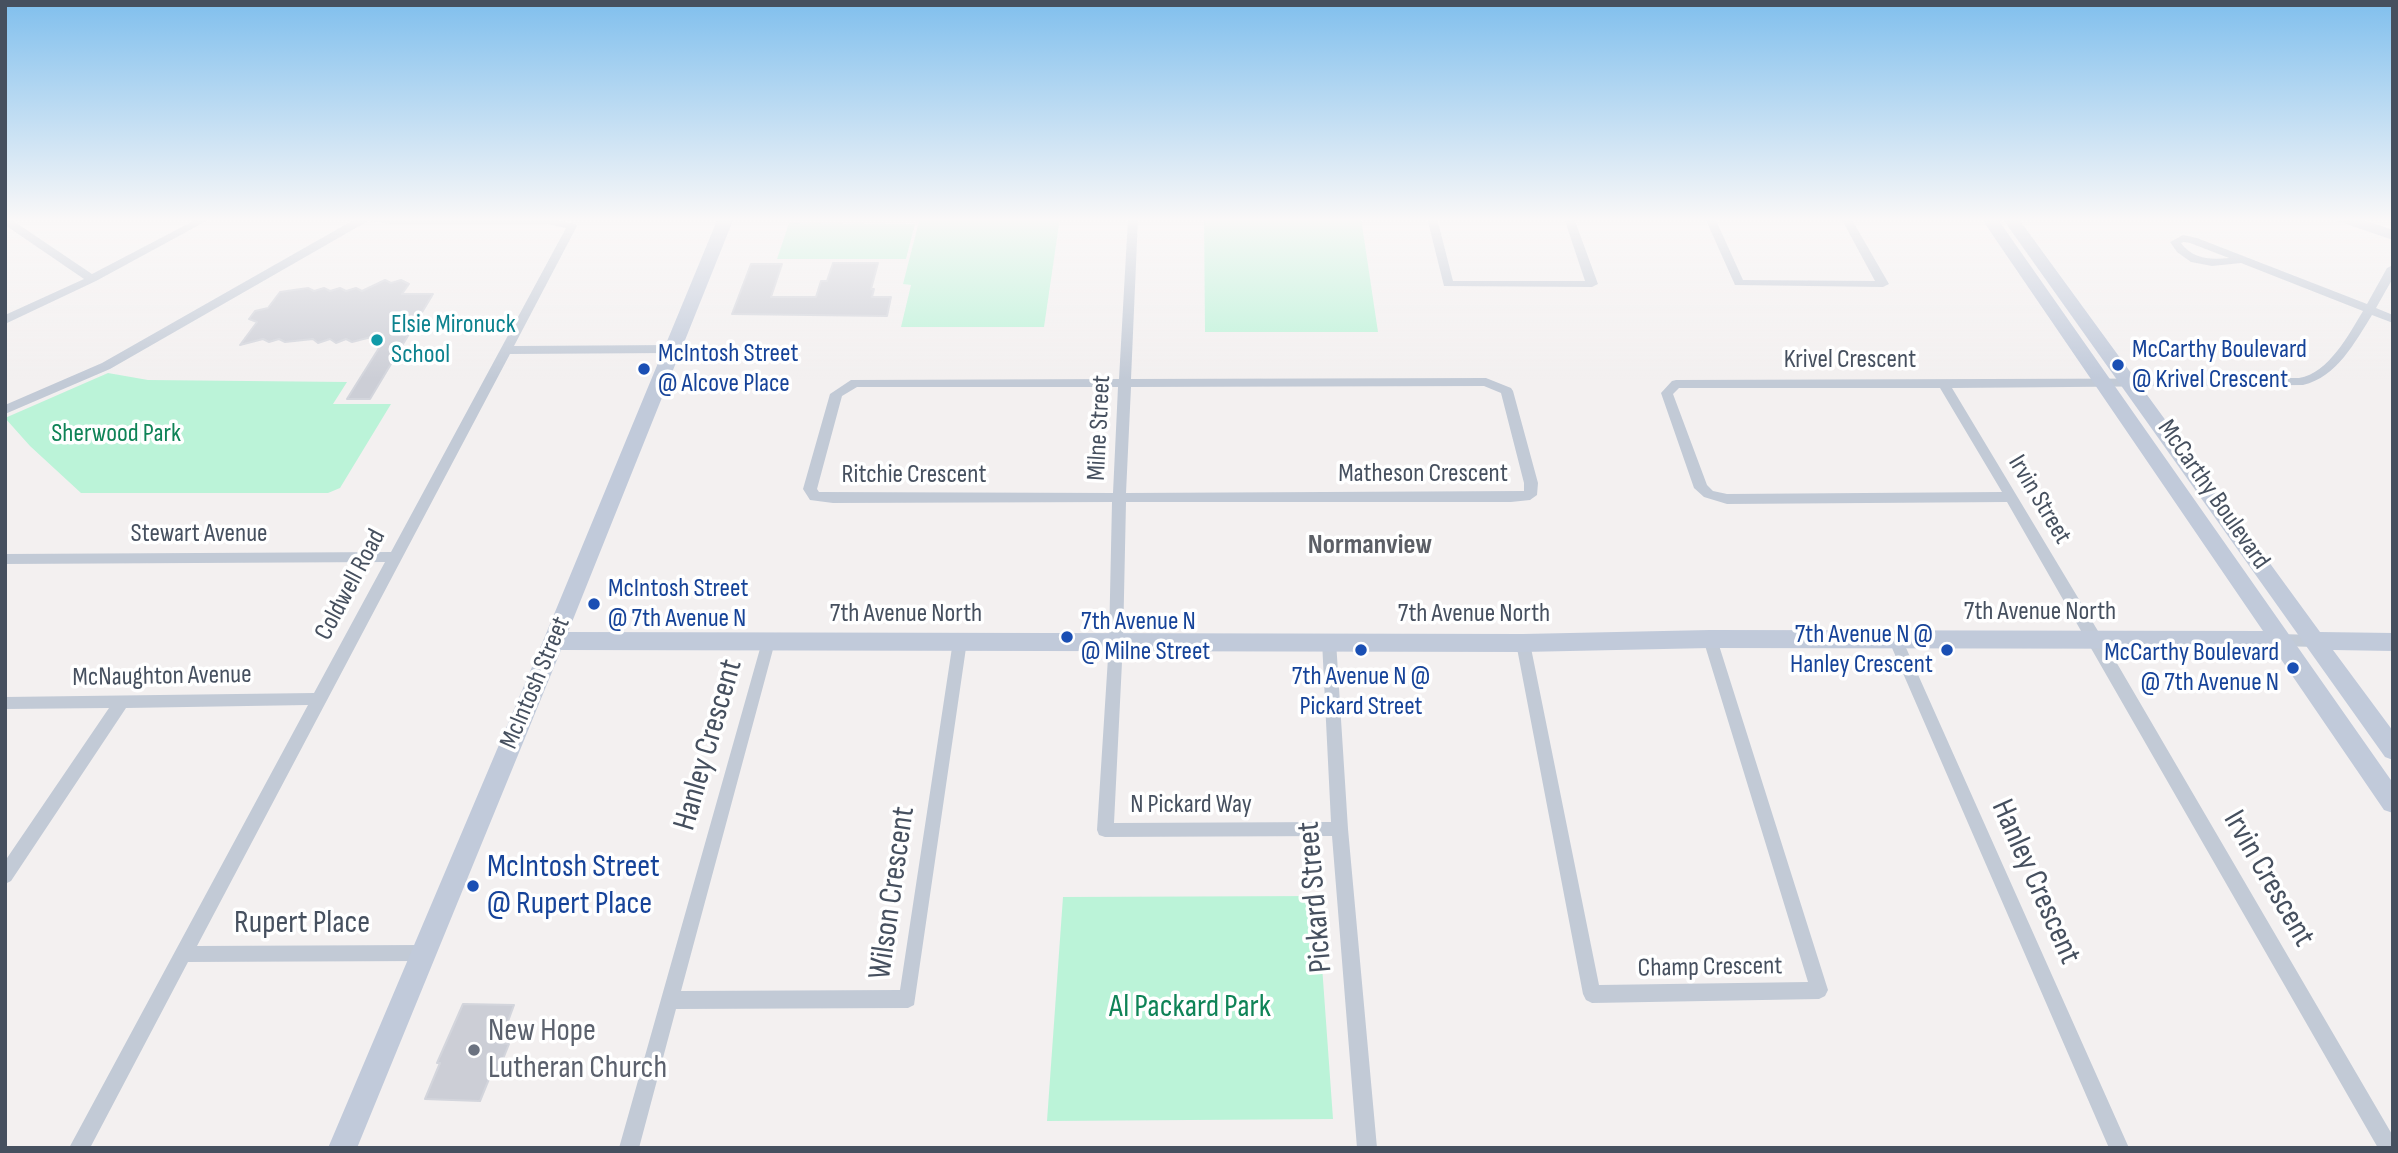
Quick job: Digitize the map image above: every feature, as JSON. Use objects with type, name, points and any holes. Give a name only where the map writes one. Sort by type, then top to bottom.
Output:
[{"type":"street","points":[[81,272],[92,279]]},
{"type":"street","points":[[5,320],[106,272]]},
{"type":"street","points":[[5,410],[106,366],[273,272]]},
{"type":"street","name":"Coldwell Road","points":[[79,1148],[548,272]]},
{"type":"street","name":"McIntosh Street","points":[[342,1148],[554,641],[704,272]]},
{"type":"street","name":"Milne Street","points":[[1116,642],[1119,497],[1130,272]]},
{"type":"street","points":[[1445,272],[1448,284],[1592,284],[1588,272]]},
{"type":"street","points":[[1734,272],[1739,283],[1883,284],[1876,272]]},
{"type":"street","name":"McCarthy Boulevard","points":[[2026,272],[2393,803]]},
{"type":"street","name":"McCarthy Boulevard","points":[[2048,272],[2393,750]]},
{"type":"street","points":[[2270,272],[2393,319]]},
{"type":"street","name":"Krivel Crescent","points":[[2010,498],[1727,499],[1709,494],[1701,488],[1667,393],[1676,384],[2100,381],[2278,383],[2311,379],[2331,365],[2369,310],[2391,272]]},
{"type":"street","points":[[508,349],[672,349]]},
{"type":"street","name":"Ritchie Crescent","points":[[1119,497],[833,498],[815,497],[810,488],[836,394],[855,383],[1125,382]]},
{"type":"street","name":"Matheson Crescent","points":[[1119,497],[1511,497],[1530,495],[1531,484],[1507,391],[1486,382],[1125,382]]},
{"type":"street","name":"Irvin Street","points":[[1943,382],[2096,640]]},
{"type":"street","name":"Stewart Avenue","points":[[5,559],[394,557]]},
{"type":"street","name":"7th Avenue North","points":[[554,641],[1523,643],[1710,639],[2393,642]]},
{"type":"street","name":"Champ Crescent","points":[[1523,643],[1592,994],[1819,990],[1710,639]]},
{"type":"street","name":"Irvin Crescent","points":[[2096,640],[2389,1148]]},
{"type":"street","name":"Wilson Crescent","points":[[669,1000],[908,999],[960,641]]},
{"type":"street","name":"Pickard Street","points":[[1329,641],[1340,829],[1367,1148]]},
{"type":"street","name":"Hanley Crescent","points":[[1896,641],[2119,1148]]},
{"type":"street","name":"Hanley Crescent","points":[[629,1148],[768,642]]},
{"type":"street","name":"N Pickard Way","points":[[1116,642],[1105,830],[1340,829]]},
{"type":"street","name":"McNaughton Avenue","points":[[5,703],[120,704],[318,699]]},
{"type":"street","points":[[5,876],[120,704]]},
{"type":"street","name":"Rupert Place","points":[[183,954],[422,953]]},
{"type":"green space","points":[[906,272],[1052,272],[1044,327],[901,327],[911,285],[903,284]]},
{"type":"green space","points":[[1204,272],[1369,272],[1378,332],[1205,332]]},
{"type":"green space","name":"Sherwood Park","points":[[108,373],[148,380],[347,382],[333,404],[391,404],[340,488],[328,493],[81,493],[30,446],[5,418]]},
{"type":"green space","name":"Al Packard Park","points":[[1317,896],[1333,1119],[1047,1121],[1063,897]]},
{"type":"building","points":[[748,272],[779,272],[771,297],[816,297],[821,281],[827,281],[830,272],[876,272],[871,289],[874,289],[872,297],[891,297],[887,316],[732,314]]},
{"type":"building","name":"Elsie Mironuck School","points":[[385,280],[391,283],[401,280],[409,284],[402,294],[433,294],[370,399],[347,399],[379,348],[375,346],[383,334],[352,342],[346,339],[336,343],[330,339],[318,343],[313,339],[285,342],[279,339],[269,342],[263,339],[240,345],[257,322],[249,319],[255,311],[268,308],[280,292],[308,288],[314,291],[324,288],[330,291],[340,288],[346,291],[356,288],[362,291]]},
{"type":"building","name":"New Hope Lutheran Church","points":[[463,1004],[514,1005],[500,1043],[509,1044],[495,1079],[489,1079],[480,1101],[425,1099],[440,1063],[437,1063]]},
{"type":"place","name":"Elsie Mironuck School","points":[[377,340]]},
{"type":"place","name":"McCarthy Boulevard @ Krivel Crescent","points":[[2118,365]]},
{"type":"place","name":"McIntosh Street @ Alcove Place","points":[[644,369]]},
{"type":"place","name":"McIntosh Street @ 7th Avenue N","points":[[594,604]]},
{"type":"place","name":"7th Avenue N @ Milne Street","points":[[1067,637]]},
{"type":"place","name":"7th Avenue N @ Pickard Street","points":[[1361,650]]},
{"type":"place","name":"7th Avenue N @ Hanley Crescent","points":[[1947,650]]},
{"type":"place","name":"McCarthy Boulevard @ 7th Avenue N","points":[[2293,668]]},
{"type":"place","name":"McIntosh Street @ Rupert Place","points":[[473,886]]},
{"type":"place","name":"New Hope Lutheran Church","points":[[474,1050]]},
{"type":"district","name":"Normanview","points":[[1370,546]]}]
